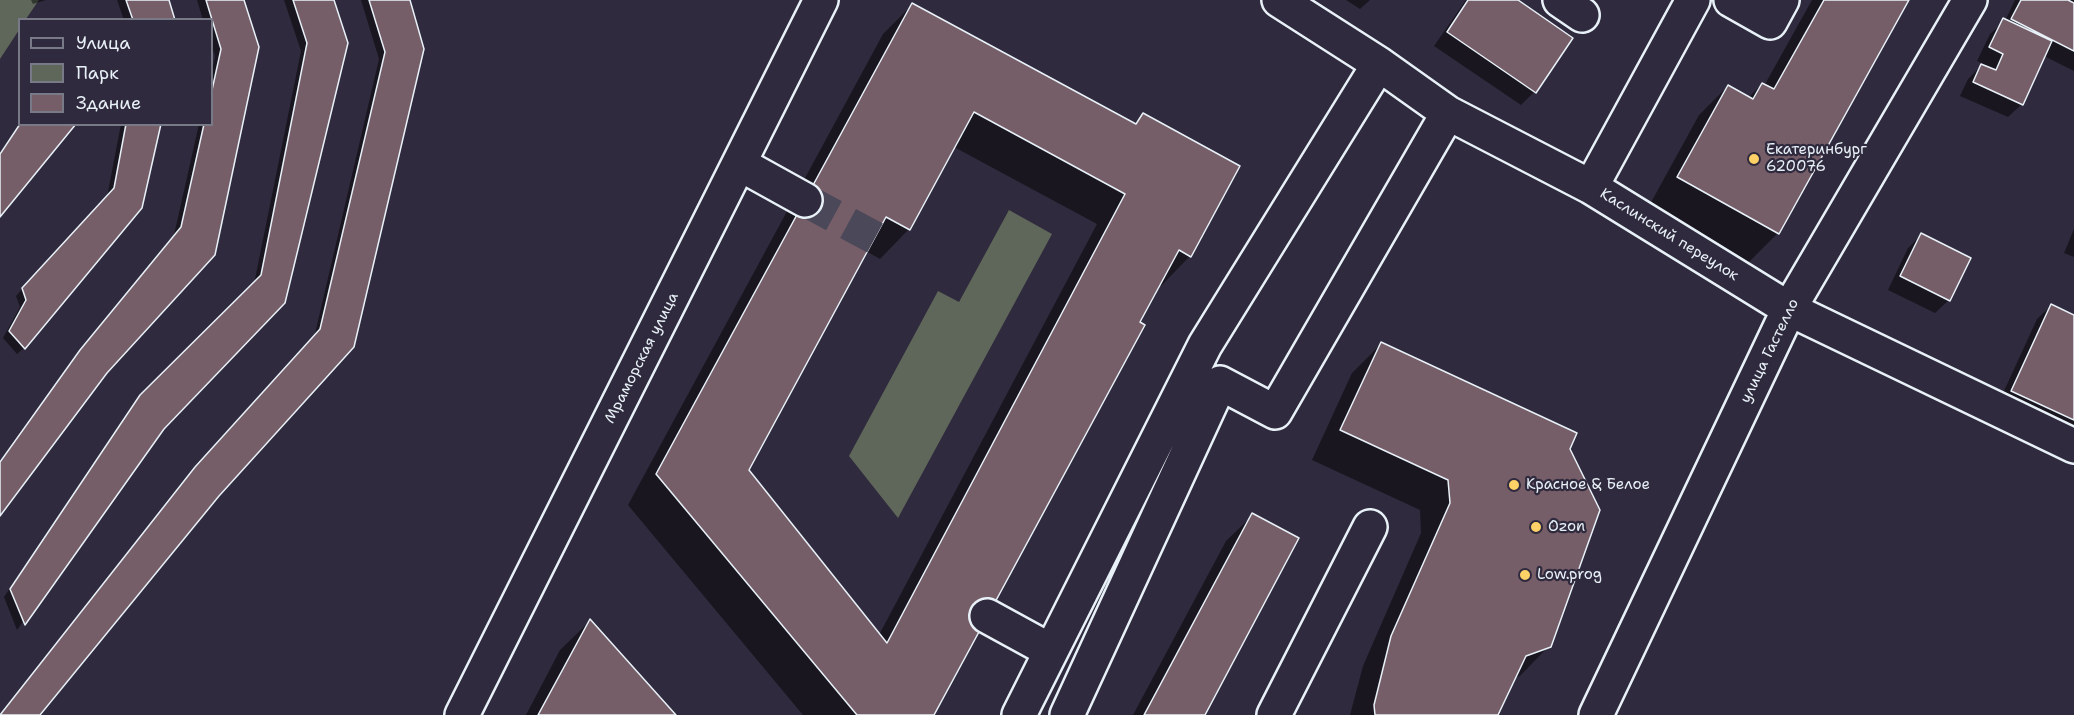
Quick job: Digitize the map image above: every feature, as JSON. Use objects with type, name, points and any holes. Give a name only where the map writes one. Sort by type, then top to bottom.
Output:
[{"type":"street","name":"Мраморская улица","points":[[462,715],[821,0]]},
{"type":"street","name":"Каслинский переулок","points":[[1279,0],[1379,64],[1448,113],[1591,187],[1788,309],[2074,446]]},
{"type":"street","points":[[1591,187],[1693,0]]},
{"type":"street","points":[[1731,0],[1770,22],[1782,0]]},
{"type":"street","name":"улица Гастелло","points":[[1596,715],[1788,309],[1970,0]]},
{"type":"street","points":[[1019,715],[1205,345],[1379,64]]},
{"type":"street","points":[[1067,715],[1220,383],[1275,412],[1448,113]]},
{"type":"street","points":[[740,164],[805,200]]},
{"type":"street","points":[[1274,715],[1370,527]]},
{"type":"street","points":[[987,616],[1051,651]]},
{"type":"green space","points":[[0,0],[39,0],[27,18],[18,18],[18,32],[0,59]]},
{"type":"green space","points":[[1009,210],[1052,234],[898,518],[849,456],[938,291],[959,302]]},
{"type":"building","points":[[126,0],[169,0],[174,18],[132,18]]},
{"type":"building","points":[[206,0],[244,0],[259,47],[215,255],[107,373],[0,516],[0,462],[80,350],[181,227],[204,126],[213,126],[213,85],[221,49]]},
{"type":"building","points":[[293,0],[334,0],[348,43],[285,303],[164,429],[25,625],[10,589],[140,395],[261,275],[307,43]]},
{"type":"building","points":[[369,0],[410,0],[424,49],[354,347],[219,496],[40,715],[0,715],[195,467],[320,329],[385,52]]},
{"type":"building","points":[[1468,0],[1518,0],[1573,38],[1536,93],[1447,32]]},
{"type":"building","points":[[1824,0],[1909,0],[1779,234],[1677,177],[1728,85],[1753,99],[1762,83],[1774,89]]},
{"type":"building","points":[[2021,0],[2068,0],[2074,3],[2074,51],[2011,19]]},
{"type":"building","points":[[912,3],[1136,124],[1143,113],[1240,166],[1191,257],[1179,250],[1140,322],[1145,325],[934,715],[857,715],[656,474]],"holes":[[[974,112],[1125,194],[887,643],[749,470],[886,217],[910,230]]]},
{"type":"building","points":[[2003,18],[2052,41],[2023,105],[1973,82],[1981,64],[1996,70],[2003,54],[1989,47]]},
{"type":"building","points":[[19,126],[74,126],[0,217],[0,154]]},
{"type":"building","points":[[126,126],[161,126],[142,208],[25,349],[9,331],[26,300],[22,288],[114,188]]},
{"type":"building","points":[[1921,233],[1971,258],[1950,301],[1900,276]]},
{"type":"building","points":[[2051,304],[2074,315],[2074,420],[2011,391]]},
{"type":"building","points":[[1381,342],[1577,433],[1570,449],[1600,510],[1551,647],[1526,656],[1498,715],[1375,715],[1374,705],[1391,636],[1450,503],[1448,480],[1340,430]]},
{"type":"building","points":[[1252,513],[1299,538],[1205,715],[1144,715]]},
{"type":"building","points":[[590,619],[676,715],[538,715]]},
{"type":"tunnel","points":[[805,200],[875,238]]},
{"type":"place","name":"Екатеринбург 620076","points":[[1754,159]]},
{"type":"place","name":"Красное & Белое","points":[[1514,485]]},
{"type":"place","name":"Ozon","points":[[1536,527]]},
{"type":"place","name":"Low.prog","points":[[1525,575]]}]
